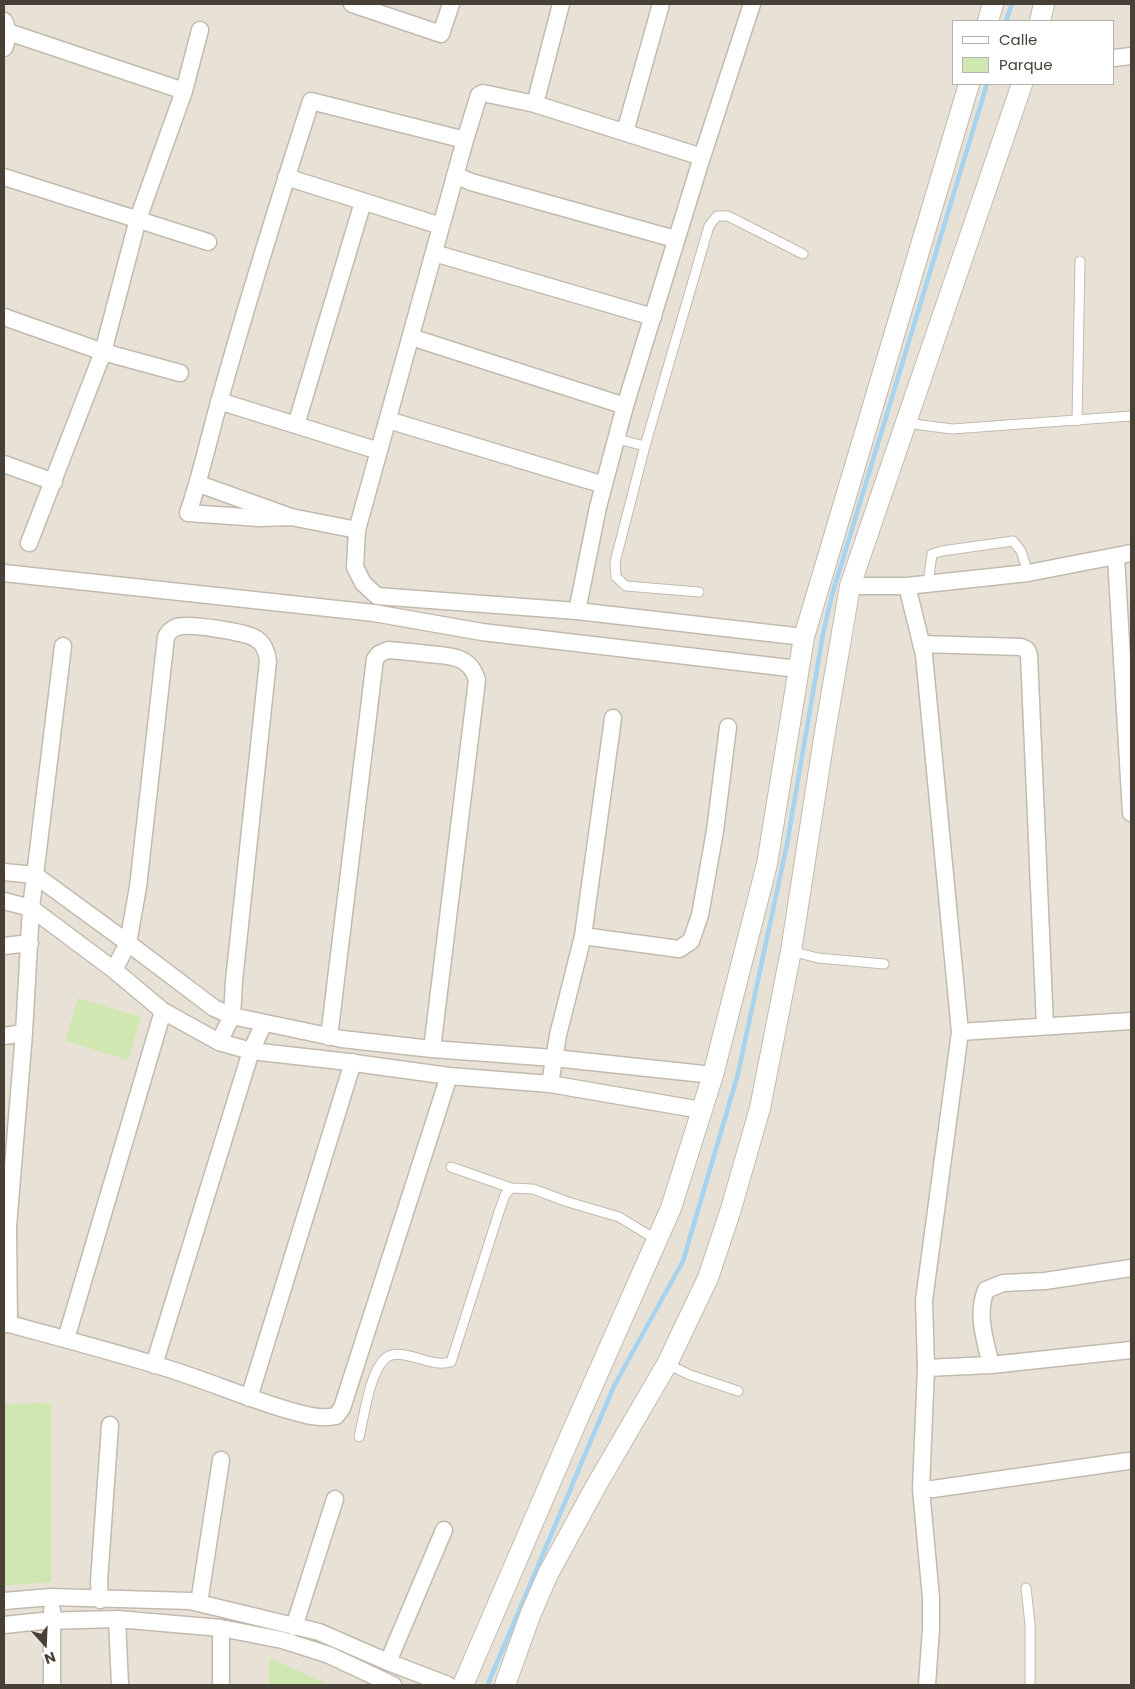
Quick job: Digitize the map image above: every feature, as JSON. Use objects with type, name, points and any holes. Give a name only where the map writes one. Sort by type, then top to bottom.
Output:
[{"type":"street","points":[[352,4],[441,34],[451,4]]},
{"type":"street","points":[[535,104],[561,4]]},
{"type":"street","points":[[625,132],[661,4]]},
{"type":"street","points":[[577,611],[604,485],[625,406],[675,239],[752,4]]},
{"type":"street","points":[[988,20],[993,4]]},
{"type":"street","points":[[1040,20],[1044,4]]},
{"type":"street","points":[[29,543],[103,352],[138,219],[184,91],[200,30]]},
{"type":"street","points":[[5,34],[184,91]]},
{"type":"street","points":[[1115,58],[1131,56]]},
{"type":"street","points":[[464,1685],[572,1432],[671,1208],[713,1075],[767,864],[804,637],[969,85]]},
{"type":"street","points":[[504,1685],[548,1574],[596,1486],[667,1364],[708,1278],[731,1209],[760,1108],[791,951],[850,586],[1022,85]]},
{"type":"street","points":[[702,157],[535,104],[481,94],[455,175],[357,530],[355,567],[363,583],[377,596],[577,611],[804,637]]},
{"type":"street","points":[[291,518],[186,519],[199,484],[219,401],[286,177],[312,101],[465,140]]},
{"type":"street","points":[[455,175],[470,182],[675,239]]},
{"type":"street","points":[[4,177],[208,242]]},
{"type":"street","points":[[286,177],[441,226]]},
{"type":"street","points":[[296,425],[363,202]]},
{"type":"street","points":[[434,253],[653,317]]},
{"type":"street","points":[[4,317],[103,352],[180,373]]},
{"type":"street","points":[[411,337],[625,406]]},
{"type":"street","points":[[219,401],[379,451]]},
{"type":"street","points":[[388,420],[604,485]]},
{"type":"street","points":[[4,464],[54,482]]},
{"type":"street","points":[[199,484],[291,518],[357,530]]},
{"type":"street","points":[[850,586],[906,586],[1028,573],[1124,555],[1131,813]]},
{"type":"street","points":[[4,572],[374,613],[482,632],[798,669]]},
{"type":"street","points":[[906,586],[921,644],[924,665],[960,1032],[924,1300],[926,1368],[921,1489],[931,1598],[927,1685]]},
{"type":"street","points":[[114,970],[128,943],[138,887],[166,637],[176,627],[185,626],[254,637],[265,648],[268,661],[234,981],[232,1016],[219,1042]]},
{"type":"street","points":[[921,644],[1021,647],[1027,650],[1029,655],[1045,1026]]},
{"type":"street","points":[[63,646],[30,908],[30,943],[24,1033],[10,1124],[6,1227],[6,1324],[66,1339],[154,1365],[311,1417],[327,1418],[336,1416],[342,1408],[449,1076]]},
{"type":"street","points":[[249,1398],[346,1061],[336,1038],[375,659],[379,654],[388,650],[448,655],[462,659],[475,673],[477,680],[432,1049]]},
{"type":"street","points":[[550,1084],[554,1058],[583,936],[613,718]]},
{"type":"street","points":[[583,936],[679,949],[691,941],[700,915],[715,831],[728,727]]},
{"type":"street","points":[[4,872],[35,875],[214,1008],[232,1016],[336,1038],[432,1049],[554,1058],[713,1075]]},
{"type":"street","points":[[4,901],[30,908],[114,970],[163,1011],[219,1042],[251,1051],[346,1061],[449,1076],[550,1084],[701,1110]]},
{"type":"street","points":[[4,946],[30,943]]},
{"type":"street","points":[[66,1339],[163,1011]]},
{"type":"street","points":[[960,1032],[1131,1021]]},
{"type":"street","points":[[154,1365],[251,1051],[264,1023]]},
{"type":"street","points":[[4,1036],[24,1033]]},
{"type":"street","points":[[992,1365],[981,1314],[986,1290],[1003,1283],[1045,1281],[1131,1268]]},
{"type":"street","points":[[926,1368],[992,1365],[1131,1350]]},
{"type":"street","points":[[100,1600],[99,1582],[110,1425]]},
{"type":"street","points":[[199,1603],[221,1460]]},
{"type":"street","points":[[921,1489],[933,1489],[1128,1461]]},
{"type":"street","points":[[294,1627],[335,1499]]},
{"type":"street","points":[[388,1662],[444,1530]]},
{"type":"street","points":[[51,1597],[52,1685]]},
{"type":"street","points":[[4,1601],[51,1597],[100,1600],[190,1601],[319,1632],[388,1662],[448,1685]]},
{"type":"street","points":[[117,1619],[120,1685]]},
{"type":"street","points":[[4,1624],[117,1619],[222,1628],[282,1640],[329,1655],[394,1685]]},
{"type":"street","points":[[221,1685],[222,1628]]},
{"type":"street","points":[[492,1685],[516,1652]]},
{"type":"lane","points":[[699,592],[626,586],[616,577],[616,562],[645,446],[709,226],[717,216],[728,216],[803,254]]},
{"type":"lane","points":[[1077,421],[1080,261]]},
{"type":"lane","points":[[906,423],[952,430],[1131,416]]},
{"type":"lane","points":[[617,439],[645,446]]},
{"type":"lane","points":[[928,584],[932,554],[1013,541],[1021,551],[1028,573]]},
{"type":"lane","points":[[791,951],[818,958],[884,964]]},
{"type":"lane","points":[[451,1167],[511,1188],[533,1189],[568,1202],[619,1217],[657,1240]]},
{"type":"lane","points":[[359,1437],[374,1377],[378,1366],[386,1357],[394,1354],[407,1355],[434,1363],[451,1362],[499,1212],[505,1195],[511,1188]]},
{"type":"lane","points":[[667,1364],[690,1375],[738,1391]]},
{"type":"lane","points":[[1026,1588],[1030,1624],[1030,1685]]},
{"type":"shaded area","points":[[4,4],[1131,4],[1131,1685],[4,1685]]},
{"type":"green space","points":[[78,998],[141,1017],[128,1060],[65,1041]]},
{"type":"green space","points":[[51,1403],[51,1582],[4,1586],[4,1404]]},
{"type":"green space","points":[[269,1658],[330,1685],[269,1685]]},
{"type":"waterway","points":[[1006,20],[1012,4]]},
{"type":"waterway","points":[[488,1684],[614,1386],[683,1261],[738,1074],[787,844],[823,634],[832,595],[987,85]]}]
